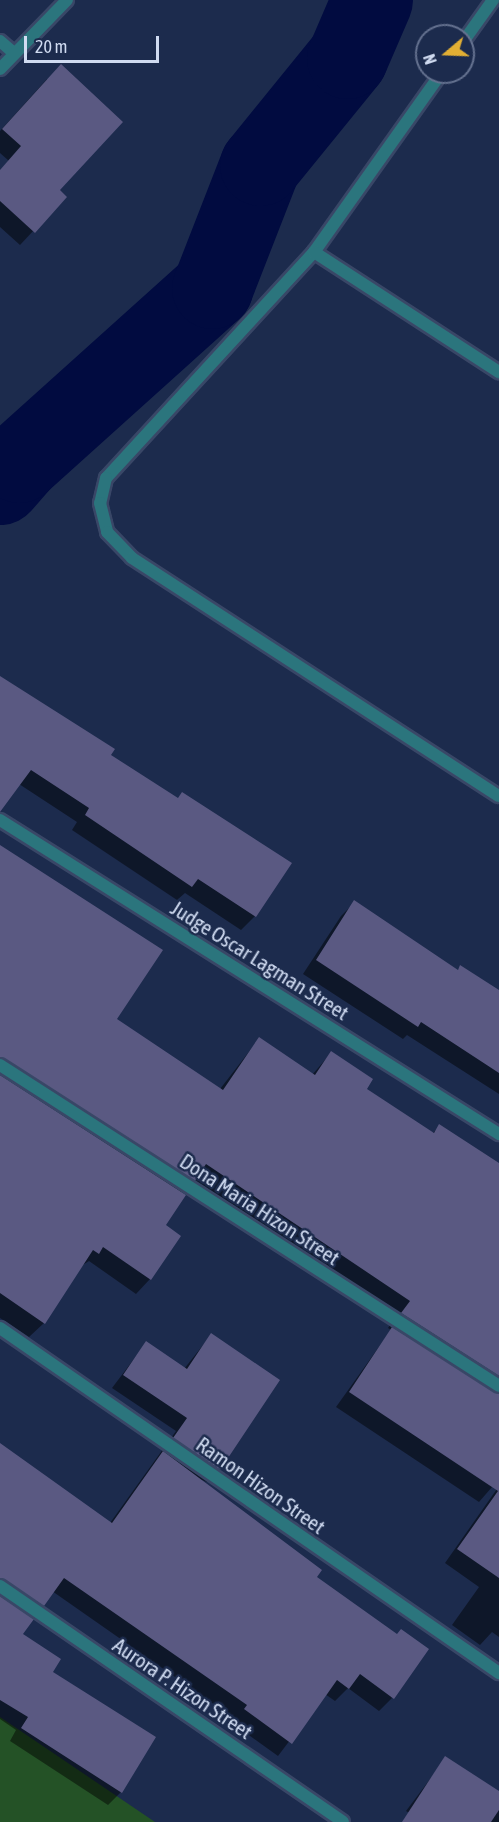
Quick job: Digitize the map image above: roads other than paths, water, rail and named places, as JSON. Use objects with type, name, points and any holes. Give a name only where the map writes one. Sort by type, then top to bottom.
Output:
[{"type":"street","points":[[0,69],[68,0]]},
{"type":"street","points":[[475,25],[493,0]]},
{"type":"street","points":[[0,41],[14,53]]},
{"type":"street","points":[[433,84],[314,252],[106,477],[100,503],[107,532],[132,558],[499,796]]},
{"type":"street","points":[[314,252],[499,372]]},
{"type":"street","name":"Judge Oscar Lagman Street","points":[[0,820],[499,1134]]},
{"type":"street","name":"Dona Maria Hizon Street","points":[[0,1065],[499,1386]]},
{"type":"street","name":"Ramon Hizon Street","points":[[0,1328],[499,1674]]},
{"type":"street","name":"Aurora P. Hizon Street","points":[[0,1586],[343,1822]]},
{"type":"waterway","points":[[0,484],[19,462],[212,288],[260,165],[347,58],[372,0]]}]
